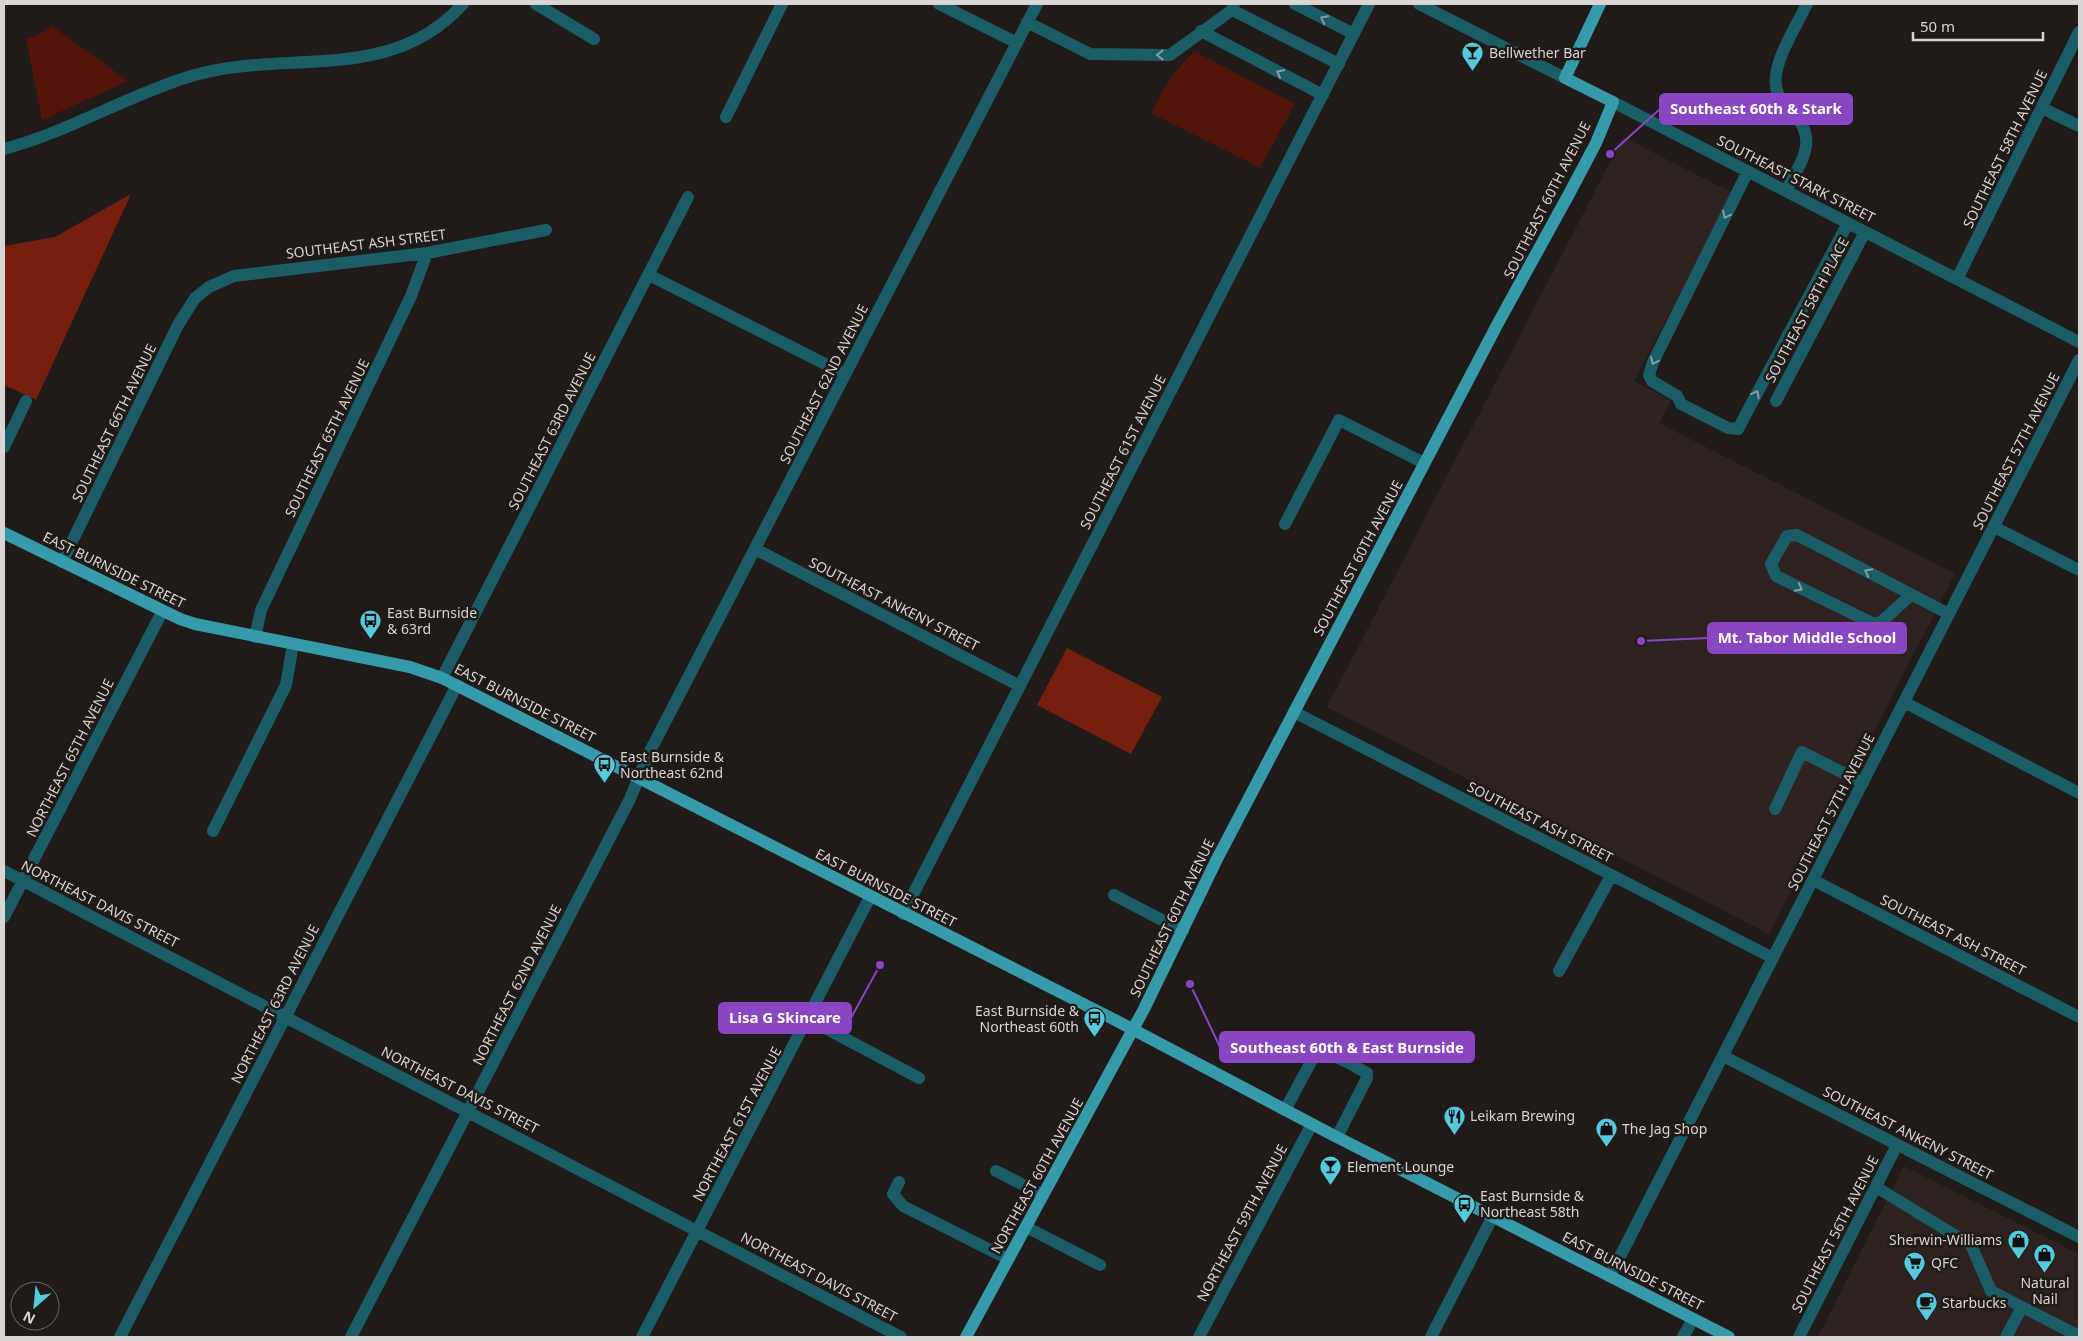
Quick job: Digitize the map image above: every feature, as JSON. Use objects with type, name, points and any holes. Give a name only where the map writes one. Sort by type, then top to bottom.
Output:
[{"type":"main road","points":[[1564,78],[1600,4]]},
{"type":"main road","name":"SOUTHEAST STARK STREET","points":[[1564,78],[1613,102]]},
{"type":"main road","name":"SOUTHEAST 60TH AVENUE","points":[[1133,1030],[1217,859],[1424,463],[1596,142],[1613,102]]},
{"type":"main road","name":"EAST BURNSIDE STREET","points":[[4,533],[162,612],[195,624],[410,667],[442,678],[1133,1030],[1337,1137],[1729,1337]]},
{"type":"main road","name":"NORTHEAST 60TH AVENUE","points":[[966,1337],[1133,1030]]},
{"type":"street","points":[[4,149],[59,132],[167,84],[209,71],[240,66],[355,58],[404,47],[418,41],[441,26],[463,4]]},
{"type":"street","points":[[536,4],[594,39]]},
{"type":"street","points":[[726,117],[782,4]]},
{"type":"street","points":[[939,4],[1017,43]]},
{"type":"street","name":"SOUTHEAST 62ND AVENUE","points":[[638,778],[647,757],[1037,4]]},
{"type":"street","points":[[1294,4],[1354,34]]},
{"type":"street","name":"SOUTHEAST 61ST AVENUE","points":[[903,914],[1370,4]]},
{"type":"street","name":"SOUTHEAST STARK STREET","points":[[1419,4],[1564,78]]},
{"type":"street","points":[[1786,191],[1804,156],[1807,138],[1800,121],[1782,102],[1777,93],[1776,74],[1779,62],[1807,4]]},
{"type":"street","points":[[1027,22],[1090,54],[1170,55],[1233,7],[1339,64]]},
{"type":"street","points":[[1201,32],[1323,95]]},
{"type":"street","name":"SOUTHEAST 58TH AVENUE","points":[[1957,278],[2079,32]]},
{"type":"street","name":"SOUTHEAST STARK STREET","points":[[1613,102],[2079,342]]},
{"type":"street","points":[[2042,108],[2079,126]]},
{"type":"street","points":[[1748,171],[1653,362],[1649,375],[1652,381],[1677,396],[1681,404],[1728,428],[1738,429],[1848,223]]},
{"type":"street","name":"SOUTHEAST 63RD AVENUE","points":[[442,678],[688,197]]},
{"type":"street","name":"SOUTHEAST ASH STREET","points":[[195,298],[209,287],[234,276],[427,253],[546,230]]},
{"type":"street","name":"SOUTHEAST 58TH PLACE","points":[[1776,402],[1865,232]]},
{"type":"street","name":"SOUTHEAST 65TH AVENUE","points":[[255,636],[261,610],[411,296],[427,253]]},
{"type":"street","points":[[649,275],[845,374]]},
{"type":"street","name":"SOUTHEAST 66TH AVENUE","points":[[62,562],[178,325],[195,298]]},
{"type":"street","name":"SOUTHEAST 57TH AVENUE","points":[[1610,1276],[2079,360]]},
{"type":"street","points":[[4,447],[26,400]]},
{"type":"street","points":[[1285,524],[1339,420],[1424,463]]},
{"type":"street","points":[[1994,526],[2079,570]]},
{"type":"street","points":[[1911,595],[1878,624],[1872,623],[1776,576],[1771,564],[1787,536],[1797,535],[1949,614]]},
{"type":"street","name":"SOUTHEAST ANKENY STREET","points":[[755,548],[1020,686]]},
{"type":"street","name":"NORTHEAST 65TH AVENUE","points":[[4,917],[162,612]]},
{"type":"street","points":[[213,831],[286,685],[293,644]]},
{"type":"street","name":"NORTHEAST 63RD AVENUE","points":[[120,1337],[457,685]]},
{"type":"street","points":[[1904,702],[2079,793]]},
{"type":"street","name":"SOUTHEAST ASH STREET","points":[[1294,712],[1773,958]]},
{"type":"street","points":[[1775,809],[1802,752],[1863,783]]},
{"type":"street","name":"NORTHEAST 62ND AVENUE","points":[[351,1337],[630,799],[638,778]]},
{"type":"street","name":"NORTHEAST DAVIS STREET","points":[[4,871],[901,1337]]},
{"type":"street","points":[[1559,971],[1611,876]]},
{"type":"street","name":"SOUTHEAST ASH STREET","points":[[1813,880],[2079,1017]]},
{"type":"street","points":[[1114,895],[1183,931]]},
{"type":"street","name":"NORTHEAST 61ST AVENUE","points":[[642,1337],[870,897]]},
{"type":"street","points":[[808,1018],[919,1078]]},
{"type":"street","points":[[1286,1110],[1313,1058],[1320,1055],[1338,1057],[1367,1073],[1368,1078],[1337,1137]]},
{"type":"street","name":"SOUTHEAST ANKENY STREET","points":[[1723,1056],[2079,1238]]},
{"type":"street","name":"NORTHEAST 59TH AVENUE","points":[[1199,1337],[1312,1124]]},
{"type":"street","name":"SOUTHEAST 56TH AVENUE","points":[[1799,1337],[1897,1145]]},
{"type":"street","points":[[996,1171],[1043,1195]]},
{"type":"street","points":[[899,1182],[893,1194],[903,1206],[1008,1259]]},
{"type":"street","points":[[1876,1188],[1971,1245],[1991,1291],[2079,1336]]},
{"type":"street","points":[[1430,1337],[1493,1216]]},
{"type":"street","points":[[1026,1226],[1100,1265]]},
{"type":"street","points":[[2006,1337],[2022,1307]]},
{"type":"street","points":[[1683,1337],[1693,1319]]},
{"type":"shaded area","points":[[52,26],[128,81],[42,120],[26,38],[37,36]]},
{"type":"shaded area","points":[[1194,51],[1295,104],[1260,168],[1151,113],[1171,77]]},
{"type":"shaded area","points":[[1623,137],[1733,193],[1634,381],[1671,400],[1659,423],[1955,574],[1769,934],[1327,707]]},
{"type":"shaded area","points":[[131,194],[36,400],[4,385],[4,246],[55,237]]},
{"type":"shaded area","points":[[1067,648],[1162,697],[1131,754],[1037,705]]},
{"type":"shaded area","points":[[1904,1166],[2079,1254],[2079,1337],[1818,1337]]},
{"type":"place","name":"Bellwether Bar","points":[[1473,72]]},
{"type":"place","name":"Southeast 60th & Stark","points":[[1610,154]]},
{"type":"place","name":"East Burnside & 63rd","points":[[371,640]]},
{"type":"place","name":"Mt. Tabor Middle School","points":[[1641,641]]},
{"type":"place","name":"East Burnside & Northeast 62nd","points":[[604,784]]},
{"type":"place","name":"Lisa G Skincare","points":[[880,965]]},
{"type":"place","name":"Southeast 60th & East Burnside","points":[[1190,984]]},
{"type":"place","name":"East Burnside & Northeast 60th","points":[[1095,1038]]},
{"type":"place","name":"Leikam Brewing","points":[[1454,1135]]},
{"type":"place","name":"The Jag Shop","points":[[1606,1148]]},
{"type":"place","name":"Element Lounge","points":[[1331,1186]]},
{"type":"place","name":"East Burnside & Northeast 58th","points":[[1464,1223]]},
{"type":"place","name":"Sherwin-Williams","points":[[2018,1259]]},
{"type":"place","name":"Natural Nail","points":[[2045,1274]]},
{"type":"place","name":"QFC","points":[[1915,1282]]},
{"type":"place","name":"Starbucks","points":[[1926,1322]]}]
